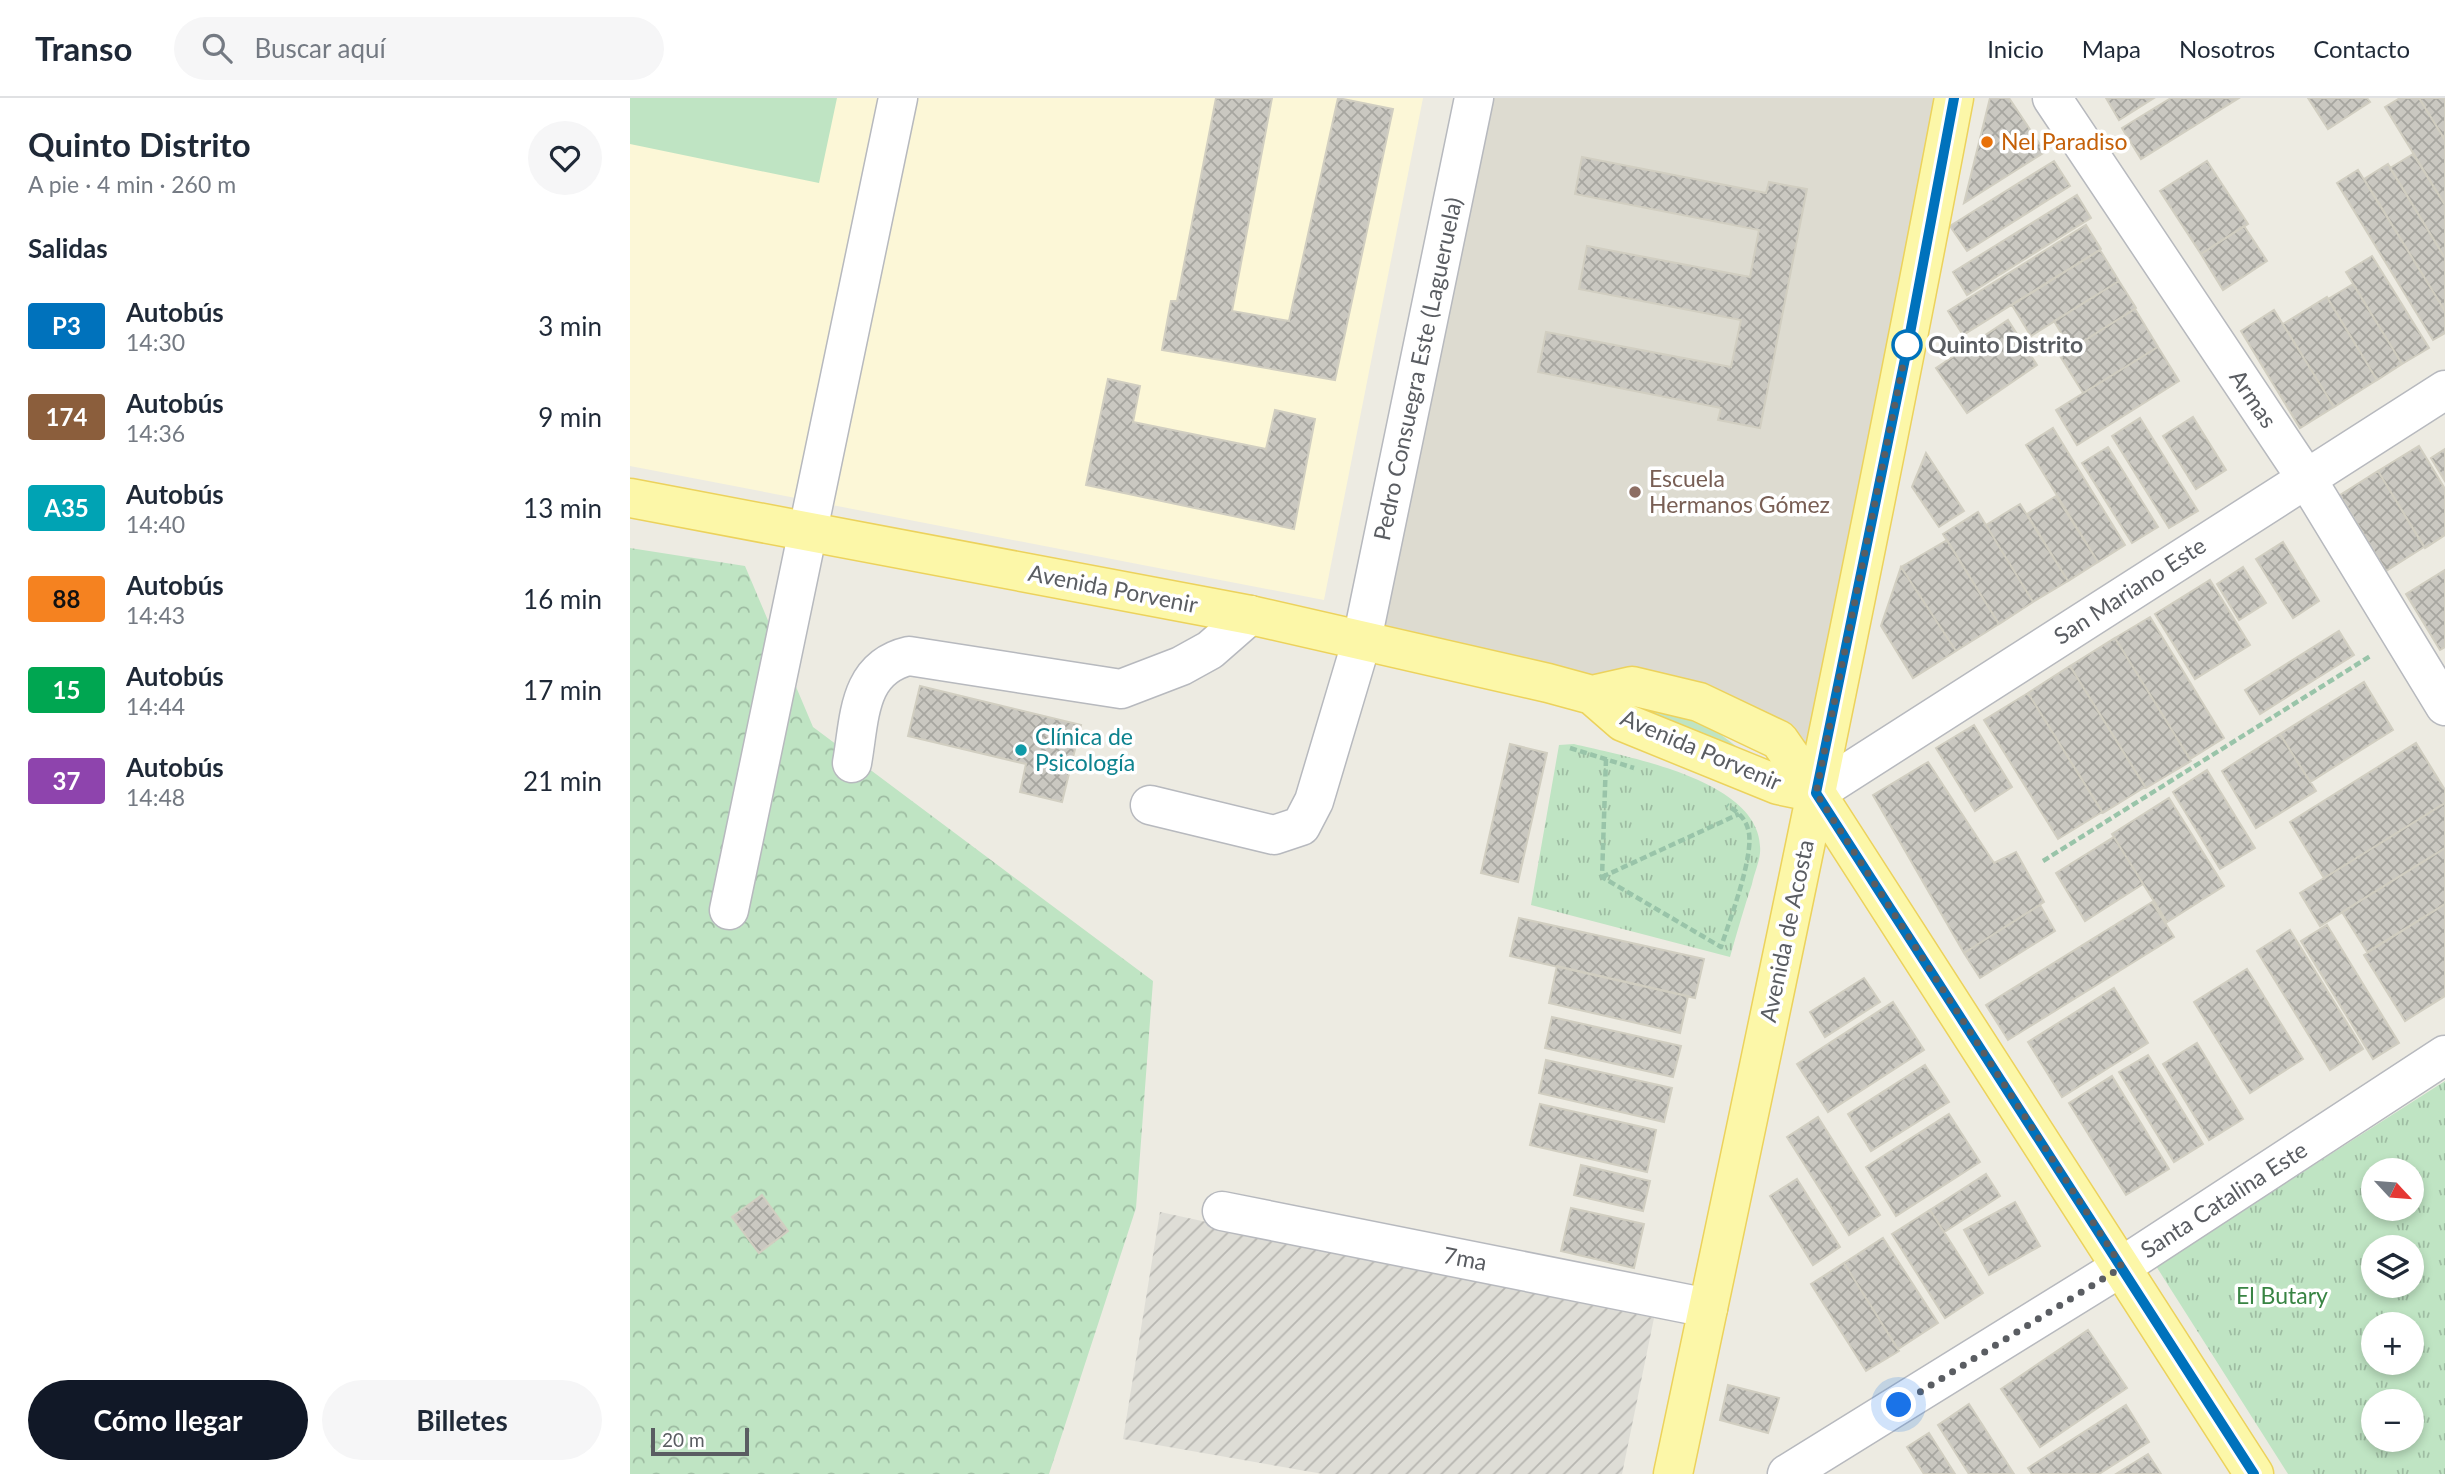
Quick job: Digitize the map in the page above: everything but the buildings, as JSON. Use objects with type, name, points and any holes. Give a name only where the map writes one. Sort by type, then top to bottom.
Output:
[{"type":"main road","name":"Avenida de Acosta","points":[[1673,1474],[1908,344],[1954,98]]},
{"type":"main road","name":"Avenida Porvenir","points":[[630,498],[1250,615],[1592,695],[1632,686],[1699,702],[1779,740],[1816,793],[2254,1474]]},
{"type":"street","points":[[729,910],[898,98]]},
{"type":"street","name":"Pedro Consuegra Este (Lagueruela)","points":[[1150,804],[1275,835],[1301,826],[1314,802],[1362,640],[1474,98]]},
{"type":"street","name":"Armas","points":[[2052,98],[2305,478],[2445,706]]},
{"type":"street","name":"San Mariano Este","points":[[1816,793],[2445,390]]},
{"type":"street","points":[[852,763],[865,691],[881,668],[895,660],[909,656],[1121,690],[1181,666],[1210,650],[1250,615]]},
{"type":"street","name":"Santa Catalina Este","points":[[1787,1474],[2122,1267],[2445,1055]]},
{"type":"street","name":"7ma","points":[[1222,1211],[1708,1308]]},
{"type":"path","points":[[2043,861],[2402,636]]},
{"type":"path","points":[[1570,748],[1645,772]]},
{"type":"path","points":[[1602,877],[1606,759]]},
{"type":"path","points":[[1602,877],[1721,947],[1749,851],[1749,830],[1740,814],[1720,800]]},
{"type":"path","points":[[1602,877],[1740,814]]},
{"type":"shaded area","points":[[630,98],[1423,98],[1324,600],[630,466]]},
{"type":"shaded area","name":"Escuela Hermanos Gómez","points":[[1474,98],[1954,98],[1816,793],[1779,740],[1362,640]]},
{"type":"shaded area","points":[[1160,1212],[1654,1318],[1622,1474],[1323,1474],[1123,1439]]},
{"type":"green space","points":[[630,98],[837,98],[819,183],[630,144]]},
{"type":"green space","points":[[630,548],[745,566],[813,727],[1153,981],[1136,1208],[1049,1474],[630,1474]]},
{"type":"green space","points":[[1645,702],[1707,724],[1741,750],[1612,703]]},
{"type":"green space","points":[[1574,744],[1626,756],[1689,776],[1717,790],[1741,807],[1756,828],[1760,853],[1730,957],[1531,905],[1559,745]]},
{"type":"green space","name":"El Butary","points":[[2445,1081],[2445,1474],[2288,1474],[2156,1266]]},
{"type":"bus line","name":"P3","points":[[1954,98],[1908,344],[1816,793],[2254,1474]]},
{"type":"place","name":"Nel Paradiso","points":[[1987,142]]},
{"type":"place","name":"Quinto Distrito","points":[[1907,345]]},
{"type":"place","name":"Escuela Hermanos Gómez","points":[[1635,492]]},
{"type":"place","name":"Clínica de Psicología","points":[[1021,750]]},
{"type":"route","points":[[1899,1405],[2122,1267],[1816,793],[1907,345]]}]
